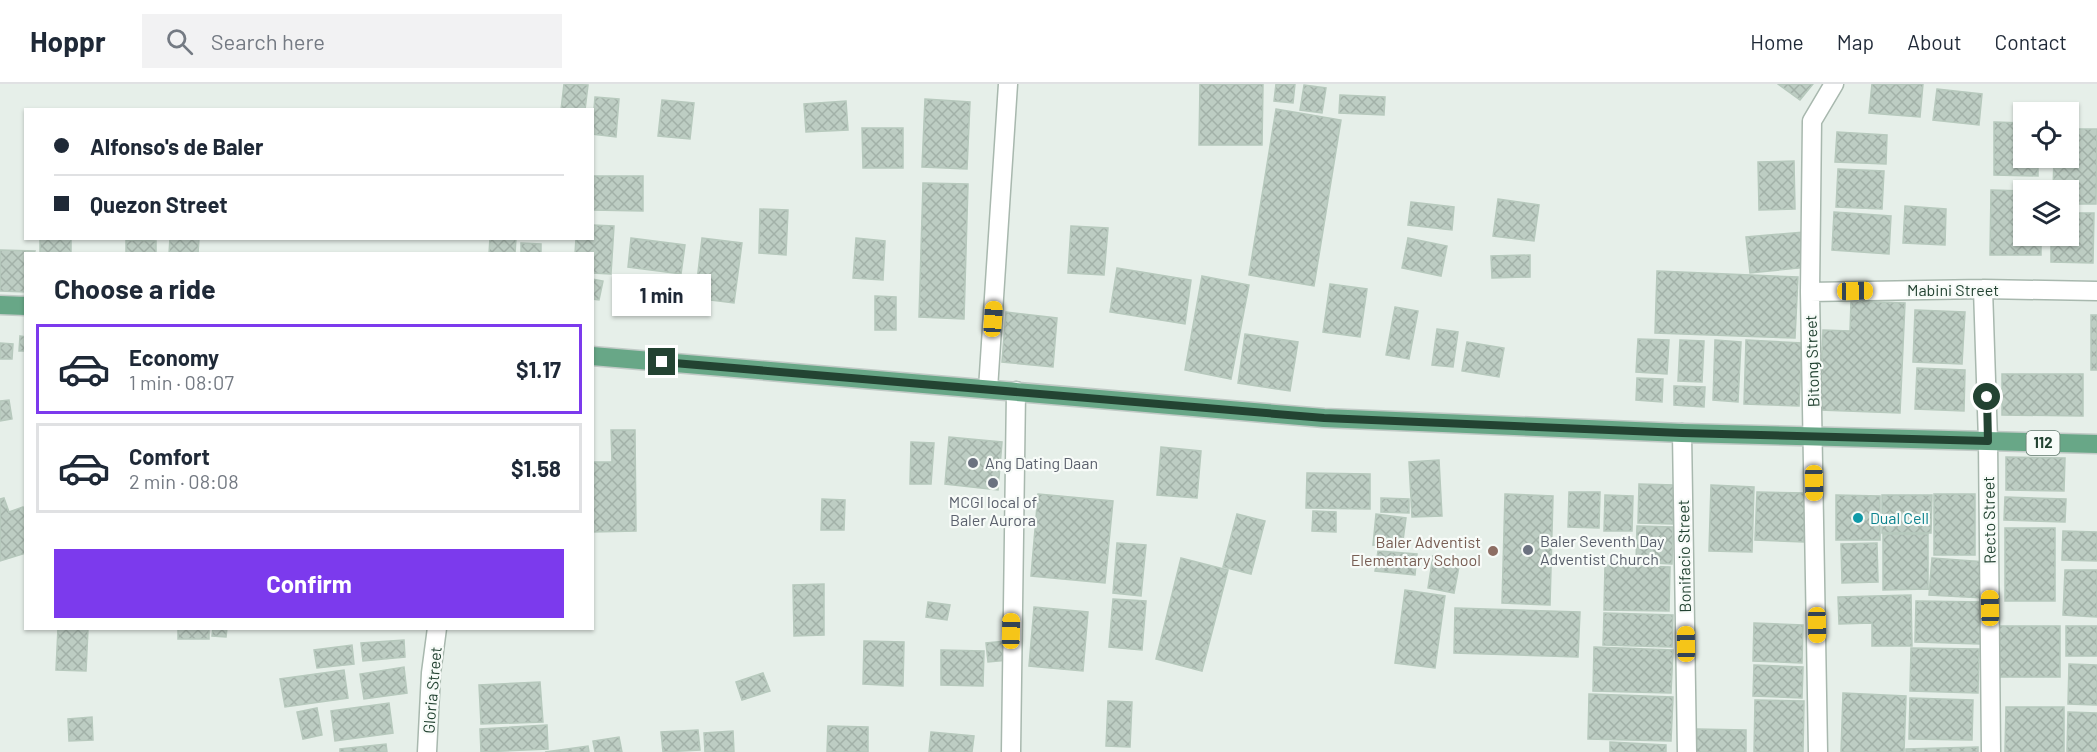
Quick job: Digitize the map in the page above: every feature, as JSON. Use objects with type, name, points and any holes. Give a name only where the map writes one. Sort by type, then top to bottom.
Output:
[{"type":"main road","points":[[0,305],[24,306]]},
{"type":"main road","name":"112","points":[[594,356],[1324,418],[1682,433],[2097,444]]},
{"type":"street","points":[[988,389],[1008,84]]},
{"type":"street","name":"Bitong Street","points":[[1818,752],[1810,292],[1812,121],[1834,84]]},
{"type":"street","name":"Mabini Street","points":[[1810,292],[1983,289],[2097,291]]},
{"type":"street","name":"Recto Street","points":[[1983,289],[1988,441],[1991,752]]},
{"type":"street","points":[[1011,752],[1016,391]]},
{"type":"street","name":"Bonifacio Street","points":[[1682,433],[1688,752]]},
{"type":"street","name":"Gloria Street","points":[[427,752],[431,673],[437,630]]},
{"type":"building","points":[[564,84],[588,85],[585,108],[561,108]]},
{"type":"building","points":[[1200,84],[1263,84],[1262,145],[1199,145]]},
{"type":"building","points":[[1276,84],[1295,84],[1293,103],[1274,101]]},
{"type":"building","points":[[1778,84],[1813,84],[1800,100]]},
{"type":"building","points":[[1872,84],[1923,84],[1920,117],[1869,113]]},
{"type":"building","points":[[1304,85],[1326,88],[1322,113],[1300,110]]},
{"type":"building","points":[[1937,89],[1982,94],[1979,125],[1933,120]]},
{"type":"building","points":[[1340,95],[1385,97],[1384,115],[1339,113]]},
{"type":"building","points":[[595,97],[619,99],[616,137],[594,134]]},
{"type":"building","points":[[925,99],[970,102],[967,169],[922,167]]},
{"type":"building","points":[[662,100],[694,103],[690,139],[658,136]]},
{"type":"building","points":[[846,101],[848,130],[806,132],[804,104]]},
{"type":"building","points":[[1276,109],[1341,120],[1314,286],[1249,275]]},
{"type":"building","points":[[1994,122],[2013,123],[2013,168],[2038,168],[2038,176],[1994,175]]},
{"type":"building","points":[[862,128],[903,128],[903,168],[863,168]]},
{"type":"building","points":[[2079,129],[2097,129],[2096,204],[2079,204],[2079,180],[2053,180],[2054,168],[2079,168]]},
{"type":"building","points":[[1837,132],[1887,135],[1886,164],[1835,162]]},
{"type":"building","points":[[1794,161],[1795,209],[1759,210],[1758,162]]},
{"type":"building","points":[[1838,169],[1884,171],[1882,209],[1836,207]]},
{"type":"building","points":[[594,176],[643,176],[643,211],[594,210]]},
{"type":"building","points":[[923,183],[968,184],[964,319],[919,317]]},
{"type":"building","points":[[1991,190],[2013,191],[2013,246],[2041,246],[2041,255],[1990,255]]},
{"type":"building","points":[[1498,199],[1539,205],[1534,241],[1493,236]]},
{"type":"building","points":[[1411,202],[1454,207],[1452,230],[1408,225]]},
{"type":"building","points":[[1905,206],[1946,209],[1945,245],[1903,243]]},
{"type":"building","points":[[760,209],[788,210],[786,255],[759,253]]},
{"type":"building","points":[[1834,212],[1891,216],[1889,254],[1832,250]]},
{"type":"building","points":[[2079,213],[2094,213],[2093,263],[2051,262],[2051,246],[2079,246]]},
{"type":"building","points":[[594,225],[614,226],[611,274],[594,273],[594,252],[575,252],[576,240],[594,240]]},
{"type":"building","points":[[1071,226],[1108,228],[1104,275],[1068,273]]},
{"type":"building","points":[[1804,232],[1808,267],[1750,273],[1746,237]]},
{"type":"building","points":[[631,238],[685,245],[681,274],[628,267]]},
{"type":"building","points":[[702,238],[742,243],[734,303],[695,298]]},
{"type":"building","points":[[856,238],[885,241],[883,280],[853,278]]},
{"type":"building","points":[[1408,238],[1447,246],[1441,276],[1402,268]]},
{"type":"building","points":[[40,240],[71,240],[71,252],[40,252]]},
{"type":"building","points":[[126,240],[156,241],[156,252],[126,252]]},
{"type":"building","points":[[170,240],[199,240],[198,252],[169,252]]},
{"type":"building","points":[[490,240],[516,240],[515,252],[489,252]]},
{"type":"building","points":[[521,243],[541,244],[541,252],[521,252]]},
{"type":"building","points":[[0,250],[35,251],[24,252],[24,292],[0,291]]},
{"type":"building","points":[[1530,255],[1530,277],[1492,278],[1491,256]]},
{"type":"building","points":[[1117,268],[1191,280],[1185,324],[1110,312]]},
{"type":"building","points":[[1657,271],[1798,277],[1795,338],[1655,333]]},
{"type":"building","points":[[1202,276],[1249,285],[1231,379],[1185,370]]},
{"type":"building","points":[[594,279],[603,281],[599,300],[594,299]]},
{"type":"building","points":[[1330,284],[1367,289],[1360,337],[1323,332]]},
{"type":"building","points":[[875,296],[896,297],[896,330],[875,330]]},
{"type":"building","points":[[1851,301],[1905,303],[1900,413],[1820,410],[1823,330],[1850,331]]},
{"type":"building","points":[[1395,307],[1418,311],[1409,359],[1386,355]]},
{"type":"building","points":[[1915,310],[1965,312],[1962,364],[1913,362]]},
{"type":"building","points":[[1006,312],[1057,318],[1053,367],[1002,362]]},
{"type":"building","points":[[2091,315],[2097,315],[2097,370],[2091,370]]},
{"type":"building","points":[[1437,329],[1458,332],[1453,367],[1432,365]]},
{"type":"building","points":[[1245,334],[1298,342],[1290,391],[1238,383]]},
{"type":"building","points":[[20,336],[24,337],[24,351],[19,351]]},
{"type":"building","points":[[1638,339],[1669,340],[1667,374],[1636,372]]},
{"type":"building","points":[[1680,340],[1704,341],[1702,382],[1678,381]]},
{"type":"building","points":[[1715,340],[1741,342],[1738,402],[1713,400]]},
{"type":"building","points":[[1746,340],[1802,343],[1799,406],[1744,404]]},
{"type":"building","points":[[1467,342],[1504,348],[1499,377],[1462,371]]},
{"type":"building","points":[[0,343],[13,344],[12,359],[0,359]]},
{"type":"building","points":[[1917,368],[1965,370],[1964,411],[1915,409]]},
{"type":"building","points":[[2002,374],[2083,374],[2083,416],[2002,415]]},
{"type":"building","points":[[1637,378],[1663,379],[1662,402],[1636,400]]},
{"type":"building","points":[[1674,386],[1705,387],[1704,407],[1674,405]]},
{"type":"building","points":[[9,400],[12,419],[0,421],[0,401]]},
{"type":"building","points":[[611,430],[635,430],[636,531],[594,532],[594,462],[612,462]]},
{"type":"building","name":"Ang Dating Daan","points":[[949,437],[1002,442],[998,490],[945,484]]},
{"type":"building","points":[[911,442],[934,443],[931,484],[910,484]]},
{"type":"building","points":[[1161,447],[1201,451],[1197,498],[1157,495]]},
{"type":"building","points":[[2006,457],[2065,458],[2064,491],[2006,490]]},
{"type":"building","points":[[1439,460],[1442,516],[1412,517],[1409,462]]},
{"type":"building","points":[[1307,473],[1370,474],[1370,509],[1306,508]]},
{"type":"building","points":[[1639,484],[1674,485],[1673,524],[1638,523]]},
{"type":"building","points":[[1711,485],[1754,487],[1752,552],[1709,551]]},
{"type":"building","points":[[1569,492],[1600,492],[1599,528],[1568,527]]},
{"type":"building","points":[[1757,492],[1806,493],[1804,542],[1755,540]]},
{"type":"building","points":[[1038,494],[1113,501],[1105,583],[1031,576]]},
{"type":"building","name":"Baler Seventh Day Adventist Church","points":[[1505,494],[1553,496],[1550,605],[1502,603]]},
{"type":"building","points":[[1934,494],[1975,494],[1975,555],[1934,555]]},
{"type":"building","points":[[1605,495],[1633,496],[1632,531],[1604,531]]},
{"type":"building","name":"Dual Cell","points":[[1836,495],[1880,496],[1880,540],[1836,540]]},
{"type":"building","points":[[1882,495],[1932,495],[1931,533],[1882,533]]},
{"type":"building","points":[[2005,497],[2066,499],[2065,522],[2004,520]]},
{"type":"building","points":[[4,498],[9,512],[23,507],[24,554],[0,561],[0,499]]},
{"type":"building","points":[[1381,498],[1409,499],[1409,513],[1381,512]]},
{"type":"building","points":[[822,499],[845,500],[844,530],[821,530]]},
{"type":"building","points":[[1313,511],[1336,512],[1336,532],[1312,531]]},
{"type":"building","points":[[1237,514],[1265,521],[1251,574],[1223,567]]},
{"type":"building","points":[[1376,514],[1406,518],[1402,548],[1373,545]]},
{"type":"building","points":[[1637,526],[1673,527],[1672,564],[1636,562]]},
{"type":"building","points":[[2005,528],[2055,528],[2055,601],[2005,601]]},
{"type":"building","points":[[2063,531],[2097,532],[2097,561],[2062,560]]},
{"type":"building","points":[[1883,534],[1928,534],[1928,589],[1883,590]]},
{"type":"building","points":[[1117,543],[1146,545],[1141,596],[1113,593]]},
{"type":"building","points":[[1877,543],[1878,582],[1842,583],[1841,544]]},
{"type":"building","points":[[1378,551],[1417,554],[1415,575],[1375,571]]},
{"type":"building","points":[[1433,556],[1460,561],[1454,593],[1428,588]]},
{"type":"building","points":[[1181,558],[1228,570],[1202,671],[1156,659]]},
{"type":"building","points":[[1932,558],[1986,562],[1984,598],[1929,595]]},
{"type":"building","points":[[1605,565],[1670,567],[1669,611],[1604,610]]},
{"type":"building","points":[[2065,570],[2097,570],[2097,617],[2063,615]]},
{"type":"building","points":[[824,584],[824,635],[794,636],[793,585]]},
{"type":"building","points":[[1405,590],[1445,596],[1435,668],[1395,663]]},
{"type":"building","points":[[1911,595],[1912,646],[1872,646],[1872,623],[1839,624],[1838,597]]},
{"type":"building","points":[[1113,599],[1146,601],[1142,650],[1109,647]]},
{"type":"building","points":[[1916,601],[1982,602],[1980,644],[1915,642]]},
{"type":"building","points":[[928,602],[950,605],[947,620],[926,617]]},
{"type":"building","points":[[1034,607],[1088,612],[1083,671],[1029,666]]},
{"type":"building","points":[[1455,608],[1580,612],[1578,657],[1454,653]]},
{"type":"building","points":[[1604,613],[1673,615],[1672,647],[1603,645]]},
{"type":"building","points":[[1754,623],[1803,625],[1802,663],[1753,661]]},
{"type":"building","points":[[1997,626],[2060,626],[2060,677],[1997,677]]},
{"type":"building","points":[[2066,626],[2097,626],[2097,656],[2066,656]]},
{"type":"building","points":[[58,630],[88,630],[86,671],[56,670]]},
{"type":"building","points":[[178,630],[209,630],[209,639],[178,639]]},
{"type":"building","points":[[213,630],[227,630],[226,637],[212,636]]},
{"type":"building","points":[[404,640],[405,657],[363,661],[361,643]]},
{"type":"building","points":[[864,641],[904,642],[903,686],[863,684]]},
{"type":"building","points":[[1006,641],[1009,660],[988,662],[986,643]]},
{"type":"building","points":[[352,645],[354,664],[317,668],[314,650]]},
{"type":"building","points":[[1594,647],[1673,650],[1671,693],[1593,691]]},
{"type":"building","points":[[1911,648],[1979,649],[1978,693],[1910,691]]},
{"type":"building","points":[[941,650],[984,651],[983,686],[941,685]]},
{"type":"building","points":[[2069,664],[2097,665],[2097,705],[2068,704]]},
{"type":"building","points":[[1754,665],[1803,667],[1802,698],[1753,696]]},
{"type":"building","points":[[404,667],[407,693],[364,699],[360,674]]},
{"type":"building","points":[[344,670],[348,698],[285,707],[280,679]]},
{"type":"building","points":[[763,673],[770,691],[742,700],[736,682]]},
{"type":"building","points":[[540,682],[543,722],[481,724],[479,685]]},
{"type":"building","points":[[1843,693],[1906,696],[1904,752],[1841,752]]},
{"type":"building","points":[[1589,694],[1673,697],[1671,741],[1588,739]]},
{"type":"building","points":[[1910,698],[1973,700],[1972,740],[1909,739]]},
{"type":"building","points":[[1755,700],[1804,701],[1803,752],[1754,752]]},
{"type":"building","points":[[1108,701],[1132,702],[1130,747],[1106,746]]},
{"type":"building","points":[[389,703],[393,733],[335,741],[331,711]]},
{"type":"building","points":[[2006,707],[2064,707],[2064,752],[2005,752]]},
{"type":"building","points":[[317,708],[322,735],[303,739],[297,712]]},
{"type":"building","points":[[2068,712],[2097,713],[2097,752],[2067,752]]},
{"type":"building","points":[[92,717],[93,740],[69,741],[68,719]]},
{"type":"building","points":[[547,725],[548,749],[481,752],[480,729]]},
{"type":"building","points":[[828,726],[868,727],[868,752],[827,752]]},
{"type":"building","points":[[1697,729],[1746,730],[1746,752],[1696,752]]},
{"type":"building","points":[[698,730],[700,750],[663,752],[661,732]]},
{"type":"building","points":[[733,731],[734,752],[705,752],[704,733]]},
{"type":"building","points":[[931,732],[974,736],[972,752],[929,752]]},
{"type":"building","points":[[619,737],[622,752],[595,752],[593,741]]},
{"type":"building","points":[[1610,742],[1666,745],[1666,752],[1610,752]]},
{"type":"building","points":[[386,744],[387,752],[340,752],[340,749]]},
{"type":"building","points":[[588,746],[589,752],[545,752]]},
{"type":"building","points":[[1978,747],[1978,752],[1906,752],[1906,749]]},
{"type":"place","name":"Ang Dating Daan","points":[[973,463]]},
{"type":"place","name":"MCGI local of Baler Aurora","points":[[993,483]]},
{"type":"place","name":"Dual Cell","points":[[1858,518]]},
{"type":"place","name":"Baler Seventh Day Adventist Church","points":[[1528,550]]},
{"type":"place","name":"Baler Adventist Elementary School","points":[[1493,551]]},
{"type":"route","points":[[662,362],[1324,418],[1704,433],[1988,441],[1987,397]]}]
